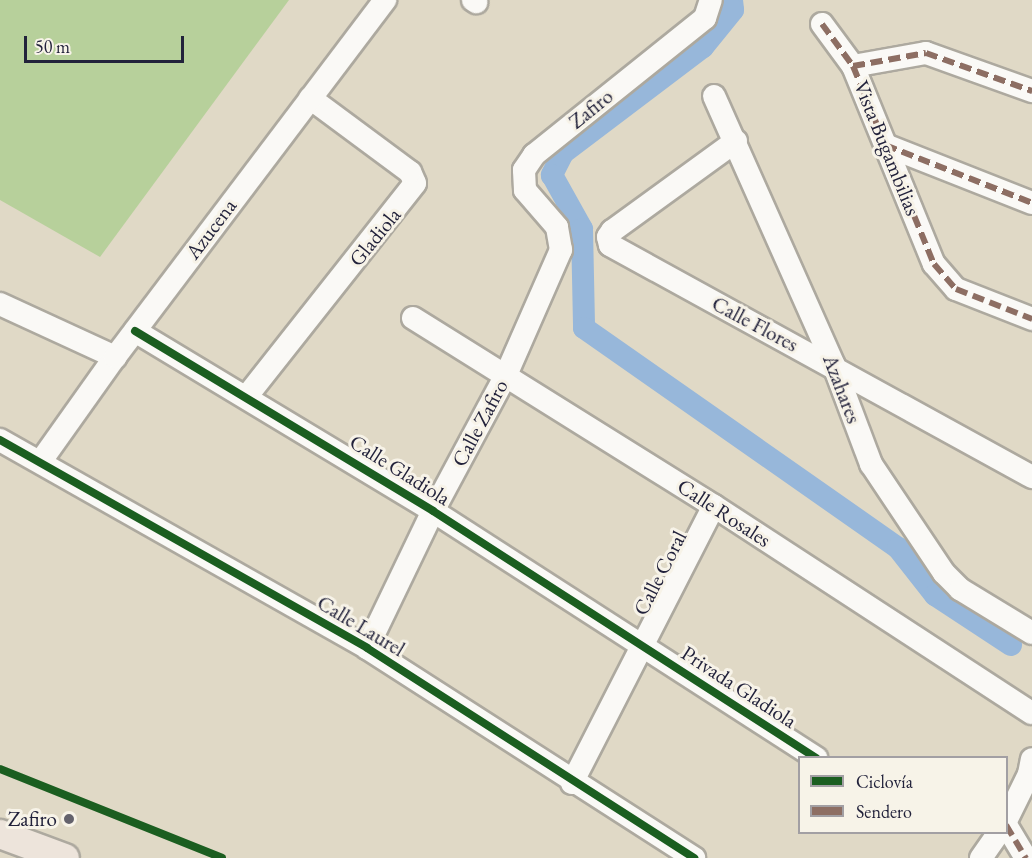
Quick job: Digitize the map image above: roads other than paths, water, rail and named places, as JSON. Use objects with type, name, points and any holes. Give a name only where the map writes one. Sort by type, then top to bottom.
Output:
[{"type":"main road","points":[[0,834],[65,858]]},
{"type":"street","name":"Azucena","points":[[41,461],[115,357],[385,0]]},
{"type":"street","name":"Zafiro","points":[[557,226],[525,190],[523,177],[527,165],[534,155],[705,18],[711,2]]},
{"type":"street","points":[[822,24],[853,66]]},
{"type":"street","name":"Vista Bugambilias","points":[[1032,91],[926,53],[853,66],[934,264],[956,289],[1032,319]]},
{"type":"street","name":"Azahares","points":[[714,96],[736,141],[834,366],[871,464],[944,573],[960,589],[1032,633]]},
{"type":"street","name":"Gladiola","points":[[247,396],[416,183],[410,172],[310,98]]},
{"type":"street","name":"Calle Flores","points":[[736,141],[608,237],[612,247],[834,366],[1032,477]]},
{"type":"street","points":[[885,145],[1032,203]]},
{"type":"street","name":"Calle Zafiro","points":[[367,648],[433,511],[506,375],[561,250],[557,226]]},
{"type":"street","points":[[0,304],[115,357]]},
{"type":"street","name":"Calle Rosales","points":[[413,318],[714,506],[1032,713]]},
{"type":"street","name":"Calle Gladiola","points":[[135,331],[247,396],[433,511],[643,646]]},
{"type":"street","name":"Calle Laurel","points":[[0,440],[41,461],[367,648],[572,783],[694,858]]},
{"type":"street","name":"Calle Coral","points":[[572,783],[714,506]]},
{"type":"street","name":"Privada Gladiola","points":[[643,646],[813,756]]},
{"type":"street","points":[[1008,819],[1029,774],[1032,759]]},
{"type":"street","points":[[1008,826],[1026,858]]},
{"type":"street","points":[[981,858],[998,834]]},
{"type":"waterway","points":[[732,0],[733,10],[703,47],[563,153],[552,175],[582,229],[584,328],[898,548],[935,595],[1011,645]]},
{"type":"place","name":"Zafiro","points":[[69,819]]}]
